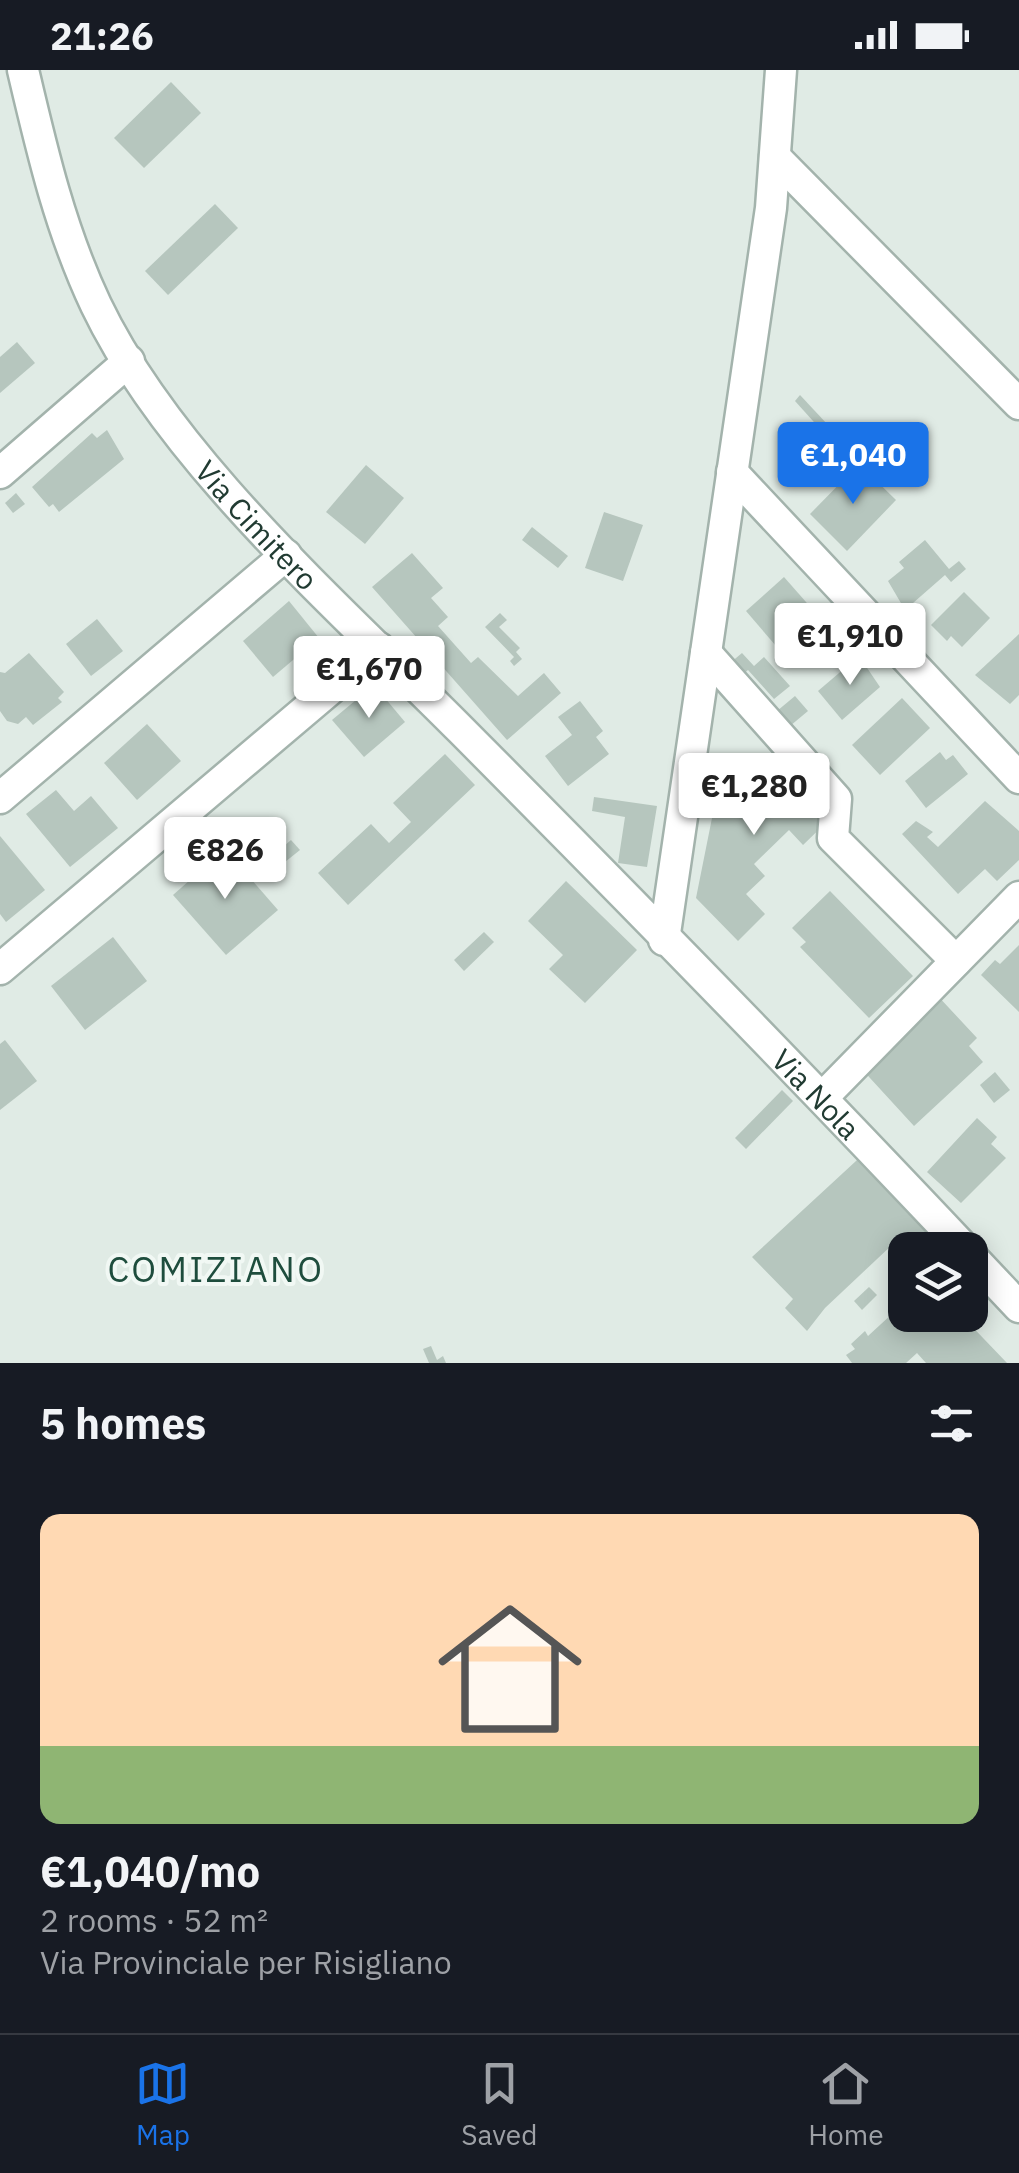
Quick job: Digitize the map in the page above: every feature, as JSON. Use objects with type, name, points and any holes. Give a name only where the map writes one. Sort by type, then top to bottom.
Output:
[{"type":"street","name":"Via Cimitero","points":[[23,70],[55,206],[96,307],[197,457],[286,555],[664,940]]},
{"type":"street","points":[[664,940],[732,472],[774,158],[781,70]]},
{"type":"street","points":[[774,158],[1019,404]]},
{"type":"street","points":[[0,473],[129,361]]},
{"type":"street","points":[[732,472],[1019,778]]},
{"type":"street","points":[[0,798],[286,555]]},
{"type":"street","points":[[0,969],[380,648]]},
{"type":"street","points":[[706,653],[836,799],[833,838],[956,961]]},
{"type":"street","points":[[822,1098],[1019,896]]},
{"type":"street","name":"Via Nola","points":[[664,940],[949,1232]]},
{"type":"street","name":"Via Nola","points":[[988,1273],[1019,1306]]},
{"type":"building","points":[[171,82],[201,113],[144,168],[114,138]]},
{"type":"building","points":[[215,204],[238,228],[168,295],[145,271]]},
{"type":"building","points":[[17,342],[35,363],[0,393],[0,357]]},
{"type":"building","points":[[800,395],[828,425],[822,431],[795,401]]},
{"type":"building","points":[[107,430],[124,459],[59,512],[53,504],[49,507],[32,487],[92,433],[97,438]]},
{"type":"building","points":[[859,464],[896,500],[847,551],[810,514]]},
{"type":"building","points":[[366,465],[404,498],[365,544],[326,512]]},
{"type":"building","points":[[16,493],[25,504],[13,513],[5,503]]},
{"type":"building","points":[[604,512],[643,525],[623,581],[585,568]]},
{"type":"building","points":[[532,527],[568,556],[558,568],[522,540]]},
{"type":"building","points":[[925,540],[949,569],[959,561],[966,569],[951,582],[945,575],[905,610],[888,581],[904,568],[899,562]]},
{"type":"building","points":[[412,553],[443,588],[431,598],[448,617],[438,626],[471,663],[478,657],[518,696],[544,673],[561,693],[507,740],[372,587]]},
{"type":"building","points":[[784,577],[821,619],[782,653],[746,611]]},
{"type":"building","points":[[964,592],[990,618],[962,647],[951,636],[947,641],[931,625]]},
{"type":"building","points":[[289,601],[319,638],[273,677],[243,641]]},
{"type":"building","points":[[500,613],[507,620],[499,627],[520,648],[516,652],[522,659],[514,666],[510,661],[514,657],[485,627]]},
{"type":"building","points":[[97,619],[123,651],[91,676],[66,644]]},
{"type":"building","points":[[1019,634],[1019,695],[1010,704],[975,675]]},
{"type":"building","points":[[29,653],[64,692],[58,698],[62,702],[33,725],[26,717],[18,724],[7,721],[0,711],[0,672],[5,673]]},
{"type":"building","points":[[742,653],[754,666],[764,657],[790,686],[774,699],[748,670],[741,676],[730,663]]},
{"type":"building","points":[[859,656],[880,687],[842,720],[818,691]]},
{"type":"building","points":[[374,685],[405,722],[364,757],[332,720]]},
{"type":"building","points":[[795,696],[808,711],[790,726],[777,711]]},
{"type":"building","points":[[902,698],[930,728],[880,775],[852,745]]},
{"type":"building","points":[[580,701],[603,731],[596,737],[609,754],[568,786],[545,756],[572,735],[558,717]]},
{"type":"building","points":[[147,724],[181,761],[137,800],[104,763]]},
{"type":"building","points":[[781,745],[800,765],[792,773],[834,815],[803,845],[789,830],[754,864],[765,876],[746,894],[765,914],[738,941],[696,898],[713,813]]},
{"type":"building","points":[[940,752],[946,760],[953,755],[968,774],[926,808],[905,781]]},
{"type":"building","points":[[445,754],[475,785],[348,905],[318,873],[371,824],[389,843],[411,822],[393,803]]},
{"type":"building","points":[[56,790],[74,811],[91,796],[118,828],[70,867],[26,814]]},
{"type":"building","points":[[594,797],[657,806],[647,867],[618,863],[625,817],[592,811]]},
{"type":"building","points":[[985,801],[1019,831],[1019,860],[997,881],[985,869],[958,894],[902,834],[916,821],[933,832],[927,837],[938,847]]},
{"type":"building","points":[[0,836],[45,890],[6,922],[0,914]]},
{"type":"building","points":[[291,840],[300,850],[285,862],[277,852]]},
{"type":"building","points":[[225,849],[278,910],[226,955],[173,895]]},
{"type":"building","points":[[566,881],[637,950],[585,1003],[549,969],[563,955],[528,921]]},
{"type":"building","points":[[830,891],[913,976],[869,1018],[800,947],[806,942],[792,928]]},
{"type":"building","points":[[484,932],[494,942],[464,971],[454,960]]},
{"type":"building","points":[[113,937],[147,981],[85,1030],[51,986]]},
{"type":"building","points":[[1019,945],[1019,1012],[981,975],[995,960],[1000,964]]},
{"type":"building","points":[[936,994],[977,1038],[969,1046],[983,1062],[914,1126],[859,1066]]},
{"type":"building","points":[[5,1040],[37,1081],[0,1110],[0,1044]]},
{"type":"building","points":[[995,1072],[1010,1090],[994,1103],[980,1085]]},
{"type":"building","points":[[782,1090],[793,1101],[746,1149],[735,1138]]},
{"type":"building","points":[[977,1118],[997,1137],[991,1144],[1006,1158],[961,1203],[927,1172]]},
{"type":"building","points":[[869,1149],[946,1232],[888,1232],[888,1249],[825,1308],[807,1331],[785,1308],[793,1299],[752,1257]]},
{"type":"building","points":[[869,1287],[877,1295],[862,1310],[854,1301]]},
{"type":"building","points":[[888,1318],[888,1332],[977,1332],[1007,1363],[926,1363],[917,1353],[906,1363],[852,1363],[846,1355],[855,1349],[851,1344],[865,1331],[868,1336]]},
{"type":"building","points":[[431,1346],[437,1360],[443,1356],[446,1363],[429,1363],[423,1349]]},
{"type":"district","name":"COMIZIANO","points":[[216,1269]]}]
